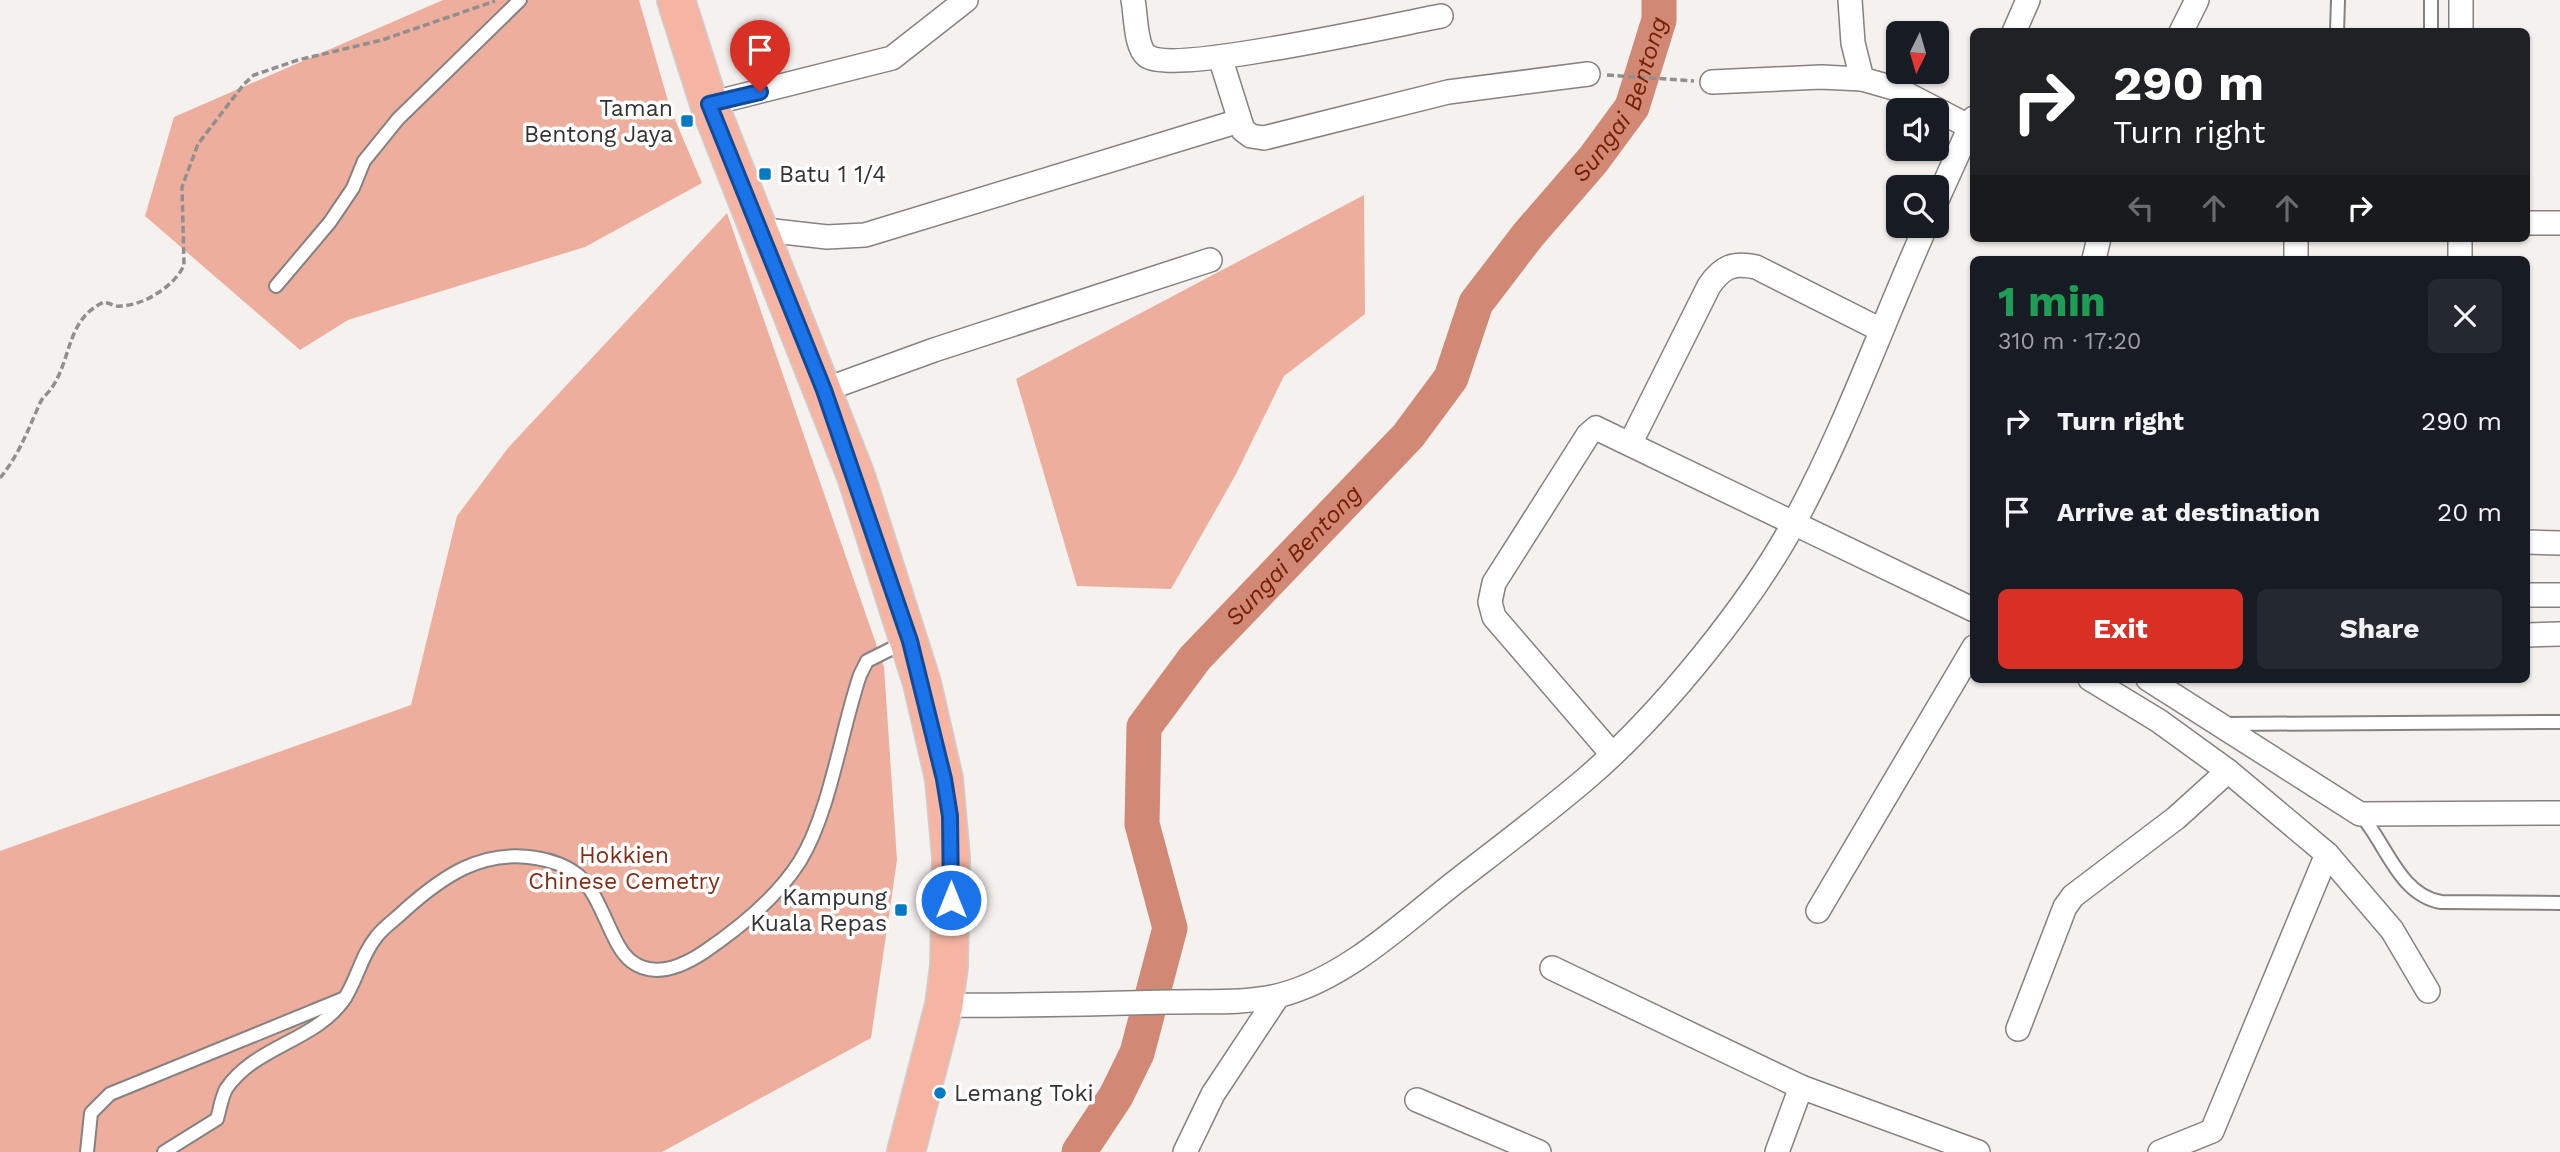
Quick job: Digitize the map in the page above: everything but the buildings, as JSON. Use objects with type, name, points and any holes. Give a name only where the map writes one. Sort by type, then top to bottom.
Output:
[{"type":"main road","points":[[676,0],[709,104],[824,390],[910,641],[932,721],[950,816],[951,914],[944,1005],[906,1152]]},
{"type":"street","points":[[709,104],[892,58],[966,0]]},
{"type":"street","points":[[1133,0],[1141,48],[1147,56],[1178,61],[1220,57],[1441,16]]},
{"type":"street","points":[[1850,0],[1853,43],[1862,79]]},
{"type":"street","points":[[2016,28],[2028,0]]},
{"type":"street","points":[[2183,28],[2197,0]]},
{"type":"street","points":[[2461,0],[2461,28]]},
{"type":"street","points":[[1220,57],[1239,121],[1251,136],[1264,138],[1448,92],[1588,74]]},
{"type":"street","points":[[1712,82],[1821,77],[1862,79],[1897,89],[1970,124]]},
{"type":"street","points":[[757,229],[827,237],[865,235],[1239,121]]},
{"type":"street","points":[[1949,175],[1970,131]]},
{"type":"street","points":[[2530,223],[2560,223]]},
{"type":"street","points":[[944,1005],[1070,1006],[1243,1000],[1278,996],[1324,978],[1395,928],[1558,802],[1612,754],[1658,707],[1755,583],[1793,524],[1921,238]]},
{"type":"street","points":[[824,390],[934,350],[1210,260]]},
{"type":"street","points":[[1631,443],[1709,286],[1725,268],[1733,264],[1756,267],[1881,330]]},
{"type":"street","points":[[1612,754],[1494,617],[1490,594],[1494,583],[1588,435],[1596,428],[1603,429],[1970,608]]},
{"type":"street","points":[[2530,542],[2560,543]]},
{"type":"street","points":[[2530,595],[2560,595]]},
{"type":"street","points":[[2530,635],[2560,634]]},
{"type":"street","points":[[1818,911],[1970,654]]},
{"type":"street","points":[[2097,683],[2159,721],[2228,771],[2327,854],[2392,930],[2428,991]]},
{"type":"street","points":[[2154,683],[2360,814],[2560,813]]},
{"type":"street","points":[[2018,1029],[2065,907],[2073,897],[2160,831],[2228,771]]},
{"type":"street","points":[[2160,1152],[2212,1130],[2327,854]]},
{"type":"street","points":[[1552,968],[1801,1087],[1978,1152]]},
{"type":"street","points":[[1185,1152],[1213,1094],[1278,996]]},
{"type":"street","points":[[1777,1152],[1801,1087]]},
{"type":"street","points":[[1417,1100],[1539,1152]]},
{"type":"lane","points":[[276,286],[330,222],[353,188],[364,161],[398,119],[520,0]]},
{"type":"lane","points":[[2337,0],[2337,28]]},
{"type":"lane","points":[[2431,0],[2431,28]]},
{"type":"lane","points":[[164,1152],[217,1119],[225,1092],[243,1071],[268,1051],[316,1027],[332,1015],[345,998],[377,936],[435,883],[488,857],[517,855],[538,858],[576,873],[590,886],[630,961],[646,969],[666,970],[690,962],[716,944],[779,888],[800,860],[821,809],[860,675],[867,661],[910,641]]},
{"type":"lane","points":[[2215,724],[2560,722]]},
{"type":"lane","points":[[2360,814],[2411,888],[2423,897],[2441,902],[2560,903]]},
{"type":"lane","points":[[86,1152],[91,1113],[110,1094],[345,998]]},
{"type":"path","points":[[0,478],[20,450],[40,401],[53,388],[67,350],[87,310],[104,302],[117,307],[153,296],[180,275],[184,265],[182,187],[198,144],[244,84],[254,75],[299,60],[382,40],[497,0]]},
{"type":"path","points":[[1588,74],[1712,82]]},
{"type":"green space","points":[[443,0],[639,0],[670,108],[702,183],[585,247],[348,320],[300,350],[145,216],[174,117]]},
{"type":"green space","points":[[1364,195],[1365,314],[1284,376],[1236,474],[1171,589],[1077,586],[1016,379]]},
{"type":"green space","name":"Hokkien Chinese Cemetry","points":[[727,213],[884,667],[897,860],[871,1038],[662,1152],[0,1152],[0,851],[411,705],[457,516],[508,448]]},
{"type":"waterway","name":"Sungai Bentong","points":[[1079,1152],[1116,1096],[1137,1053],[1170,928],[1142,824],[1144,727],[1195,658],[1408,436],[1451,378],[1476,303],[1528,235],[1593,160],[1632,107],[1659,20],[1659,0]]},
{"type":"place","name":"Taman Bentong Jaya","points":[[687,121]]},
{"type":"place","name":"Batu 1 1/4","points":[[765,174]]},
{"type":"place","name":"Kampung Kuala Repas","points":[[901,910]]},
{"type":"place","name":"Lemang Toki","points":[[940,1093]]},
{"type":"route","points":[[760,92],[709,104],[824,390],[856,476],[910,641],[927,702],[950,816],[951,900]]}]
